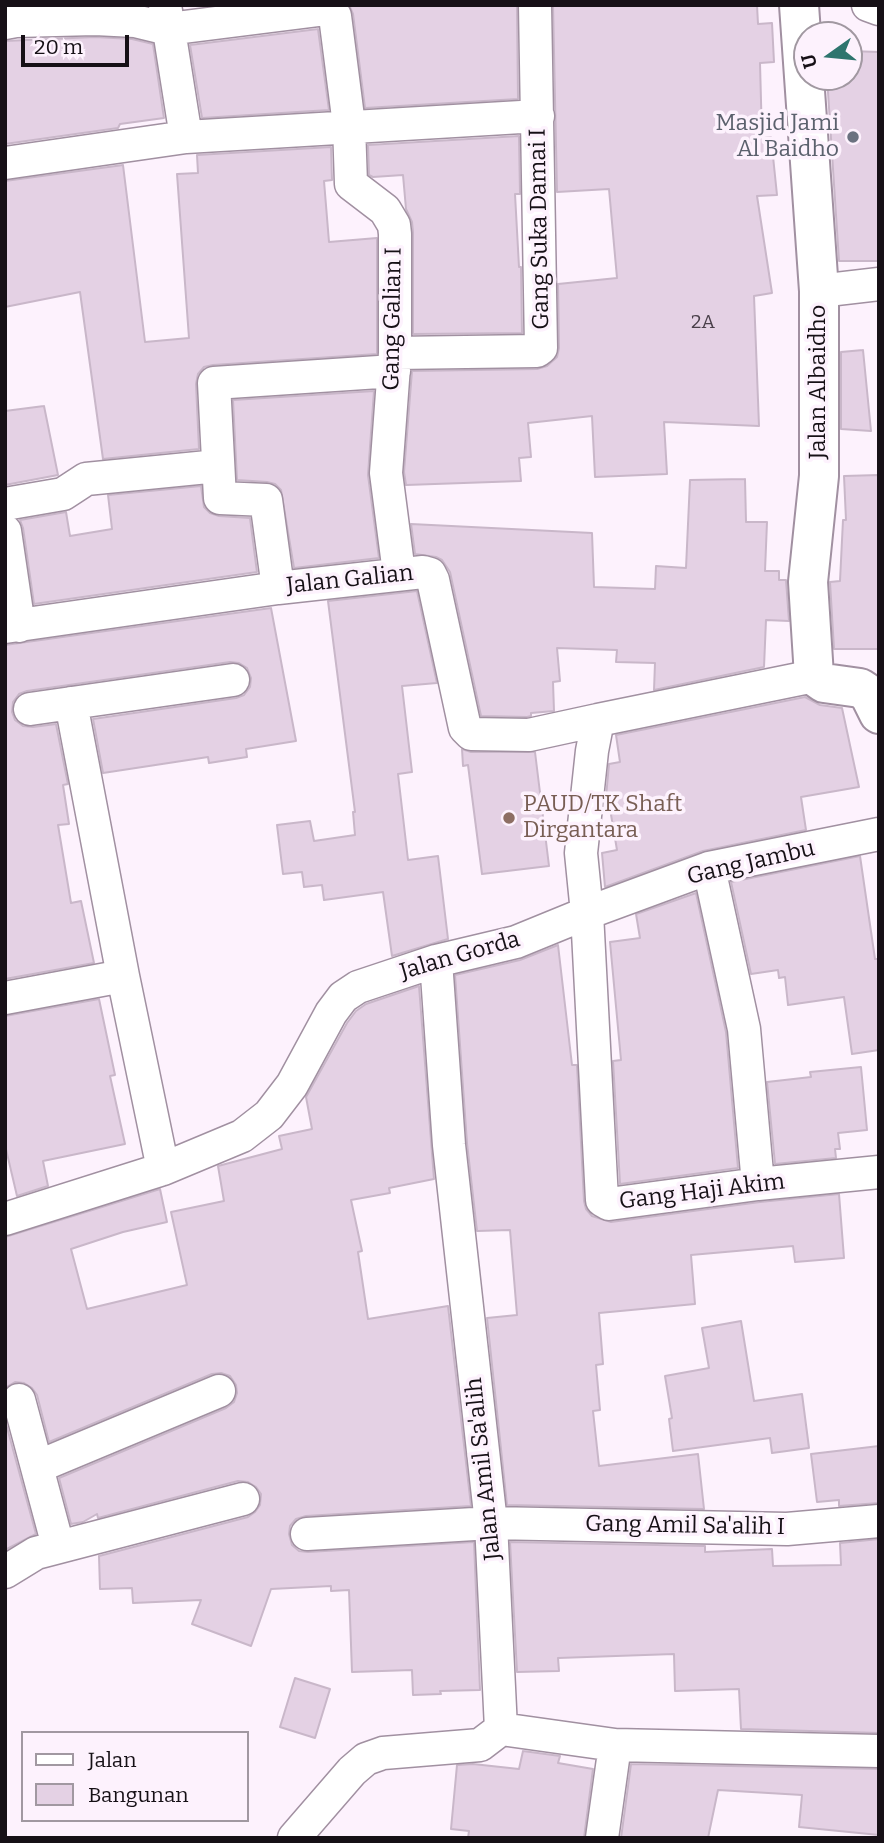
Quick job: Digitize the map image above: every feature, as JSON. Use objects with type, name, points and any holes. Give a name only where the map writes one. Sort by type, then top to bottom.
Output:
[{"type":"street","name":"Gang Suka Damai I","points":[[395,362],[537,351],[541,348],[536,5]]},
{"type":"street","name":"Jalan Albaidho","points":[[799,5],[819,291],[819,476],[808,582],[814,676]]},
{"type":"street","points":[[868,5],[879,9]]},
{"type":"street","points":[[5,23],[95,19],[135,21],[323,8]]},
{"type":"street","name":"Gang Galian I","points":[[323,8],[332,11],[339,32],[349,125],[351,184],[385,210],[394,225],[395,362],[386,473],[399,573]]},
{"type":"street","points":[[167,17],[186,137]]},
{"type":"street","points":[[5,163],[186,137],[349,125],[538,116]]},
{"type":"street","points":[[819,291],[879,284]]},
{"type":"street","points":[[278,588],[266,500],[220,498],[214,383],[395,362]]},
{"type":"street","points":[[5,504],[63,494],[86,479],[218,466]]},
{"type":"street","points":[[5,531],[12,626]]},
{"type":"street","name":"Jalan Galian","points":[[12,626],[278,588],[423,572],[432,576],[465,728],[471,734],[529,735],[598,720]]},
{"type":"street","points":[[587,914],[581,853],[598,720],[814,676],[824,683],[860,688],[869,694],[879,714]]},
{"type":"street","points":[[30,709],[233,680]]},
{"type":"street","points":[[71,703],[163,1169]]},
{"type":"street","name":"Gang Jambu","points":[[587,914],[709,868],[879,834]]},
{"type":"street","points":[[709,868],[744,1029],[758,1184]]},
{"type":"street","name":"Jalan Gorda","points":[[5,1219],[163,1169],[242,1136],[269,1115],[292,1085],[331,1013],[343,997],[358,987],[436,961],[516,942],[587,914]]},
{"type":"street","name":"Gang Haji Akim","points":[[587,914],[601,1199],[610,1204],[758,1184],[879,1172]]},
{"type":"street","name":"Jalan Amil Sa'alih","points":[[436,961],[449,1145],[491,1523],[501,1729]]},
{"type":"street","points":[[5,998],[123,976]]},
{"type":"street","points":[[37,1467],[219,1391]]},
{"type":"street","points":[[19,1400],[58,1546]]},
{"type":"street","points":[[5,1572],[36,1553],[58,1546],[243,1499]]},
{"type":"street","name":"Gang Amil Sa'alih I","points":[[307,1534],[491,1523],[787,1529],[879,1521]]},
{"type":"street","points":[[294,1838],[352,1771],[366,1759],[383,1753],[480,1745],[501,1729],[615,1745],[879,1751]]},
{"type":"street","points":[[602,1838],[615,1745]]},
{"type":"building","points":[[349,5],[517,5],[518,99],[365,108],[353,14]]},
{"type":"building","points":[[553,5],[757,5],[758,24],[772,23],[774,62],[760,63],[762,138],[771,137],[777,195],[757,196],[772,293],[754,296],[759,426],[664,422],[667,474],[595,477],[592,416],[528,423],[531,457],[519,458],[521,481],[406,485],[404,472],[412,371],[537,369],[547,366],[557,357],[559,348],[558,284],[617,278],[609,189],[557,192]]},
{"type":"building","points":[[318,29],[329,110],[202,118],[190,45]]},
{"type":"building","points":[[95,37],[132,39],[153,44],[164,118],[120,124],[118,128],[5,144],[5,41]]},
{"type":"building","name":"Masjid Jami Al Baidho","points":[[863,51],[879,52],[879,261],[839,261],[828,91],[863,91]]},
{"type":"building","points":[[519,136],[520,194],[515,194],[521,267],[522,333],[413,334],[413,232],[406,209],[403,175],[369,175],[368,145]]},
{"type":"building","points":[[331,147],[332,180],[324,181],[329,242],[377,238],[377,354],[204,367],[198,374],[196,384],[199,449],[103,459],[80,292],[5,307],[5,181],[123,165],[145,342],[189,338],[177,174],[198,173],[197,155]]},
{"type":"building","points":[[863,350],[871,431],[841,429],[841,352]]},
{"type":"building","points":[[374,391],[368,475],[379,558],[294,568],[281,490],[275,484],[267,482],[237,480],[233,400]]},
{"type":"building","points":[[44,406],[58,475],[5,485],[5,411]]},
{"type":"building","points":[[879,475],[879,649],[834,649],[830,582],[840,581],[843,520],[846,520],[844,476]]},
{"type":"building","points":[[745,479],[746,522],[767,522],[765,571],[779,571],[779,580],[786,580],[789,621],[766,620],[764,667],[654,690],[655,663],[616,662],[617,650],[557,648],[560,681],[553,682],[554,711],[531,713],[531,716],[527,717],[481,716],[450,572],[442,560],[415,554],[411,524],[592,533],[594,587],[655,589],[656,566],[686,568],[690,480]]},
{"type":"building","points":[[201,486],[204,507],[210,513],[250,518],[257,572],[34,604],[20,520],[66,512],[70,536],[112,529],[108,495]]},
{"type":"building","points":[[417,591],[437,683],[402,686],[412,772],[398,774],[408,860],[438,856],[448,939],[392,956],[383,892],[324,900],[322,885],[304,887],[302,872],[283,874],[277,825],[310,821],[314,841],[355,835],[355,812],[328,601]]},
{"type":"building","points":[[271,608],[296,741],[246,749],[247,757],[209,763],[208,757],[103,773],[93,719],[244,695],[250,687],[251,678],[247,668],[239,663],[230,662],[27,691],[19,694],[13,702],[15,720],[23,726],[56,724],[68,784],[63,785],[69,824],[58,825],[71,903],[81,901],[94,963],[5,979],[5,645]]},
{"type":"building","points":[[805,697],[820,705],[842,708],[859,787],[801,797],[806,830],[703,851],[605,887],[602,853],[617,850],[606,797],[609,764],[620,762],[616,735]]},
{"type":"building","name":"PAUD/TK Shaft Dirgantara","points":[[462,749],[471,752],[535,752],[549,866],[482,874],[468,765],[463,766]]},
{"type":"building","points":[[860,856],[875,959],[879,959],[879,1050],[852,1054],[844,997],[788,1005],[785,977],[779,978],[778,970],[751,974],[731,882]]},
{"type":"building","points":[[696,893],[726,1032],[738,1168],[620,1184],[613,1061],[621,1060],[610,942],[640,938],[636,914]]},
{"type":"building","points":[[558,945],[572,1065],[577,1065],[584,1201],[592,1216],[611,1222],[839,1194],[844,1258],[795,1262],[793,1246],[691,1255],[695,1304],[599,1313],[603,1364],[596,1365],[600,1410],[593,1411],[599,1466],[698,1454],[704,1509],[507,1505],[487,1318],[517,1315],[510,1230],[477,1231],[467,1143],[455,975],[520,960]]},
{"type":"building","points":[[419,986],[434,1179],[389,1188],[390,1193],[351,1200],[362,1251],[358,1252],[368,1319],[448,1306],[471,1506],[306,1516],[296,1519],[290,1526],[289,1534],[292,1545],[299,1551],[308,1552],[474,1542],[480,1690],[413,1695],[412,1670],[352,1672],[349,1590],[331,1591],[331,1586],[271,1589],[251,1646],[192,1624],[201,1600],[133,1603],[132,1588],[100,1589],[99,1556],[248,1517],[260,1505],[261,1494],[248,1482],[238,1481],[98,1518],[97,1514],[83,1522],[71,1524],[59,1478],[226,1408],[234,1402],[236,1385],[230,1376],[212,1374],[49,1442],[37,1395],[32,1388],[15,1382],[5,1388],[5,1237],[160,1189],[167,1222],[123,1232],[71,1249],[87,1309],[187,1285],[171,1212],[224,1201],[218,1166],[282,1149],[279,1136],[312,1129],[306,1097],[347,1023],[356,1011],[366,1004]]},
{"type":"building","points":[[99,999],[115,1075],[110,1076],[125,1144],[43,1161],[48,1186],[17,1196],[5,1145],[5,1016]]},
{"type":"building","points":[[861,1067],[867,1130],[838,1133],[840,1149],[835,1149],[836,1158],[775,1164],[767,1082],[811,1077],[810,1072]]},
{"type":"building","points":[[741,1321],[754,1401],[802,1394],[809,1448],[772,1453],[770,1438],[673,1451],[669,1419],[672,1418],[665,1376],[709,1368],[702,1328]]},
{"type":"building","points":[[5,1420],[36,1534],[5,1550]]},
{"type":"building","points":[[879,1446],[879,1503],[839,1506],[839,1500],[817,1502],[811,1454]]},
{"type":"building","points":[[879,1539],[879,1733],[741,1729],[739,1689],[675,1691],[674,1654],[558,1658],[559,1671],[517,1672],[510,1542],[705,1546],[705,1552],[772,1549],[773,1566],[841,1565],[840,1543]]},
{"type":"building","points":[[295,1678],[330,1689],[315,1738],[280,1727]]},
{"type":"building","points":[[523,1751],[560,1756],[558,1763],[593,1769],[584,1838],[468,1838],[469,1831],[451,1829],[457,1765],[519,1769]]},
{"type":"building","points":[[631,1764],[879,1769],[879,1835],[799,1827],[802,1795],[718,1790],[708,1838],[621,1838]]},
{"type":"place","name":"Masjid Jami Al Baidho","points":[[853,137]]},
{"type":"place","name":"PAUD/TK Shaft Dirgantara","points":[[509,818]]}]
